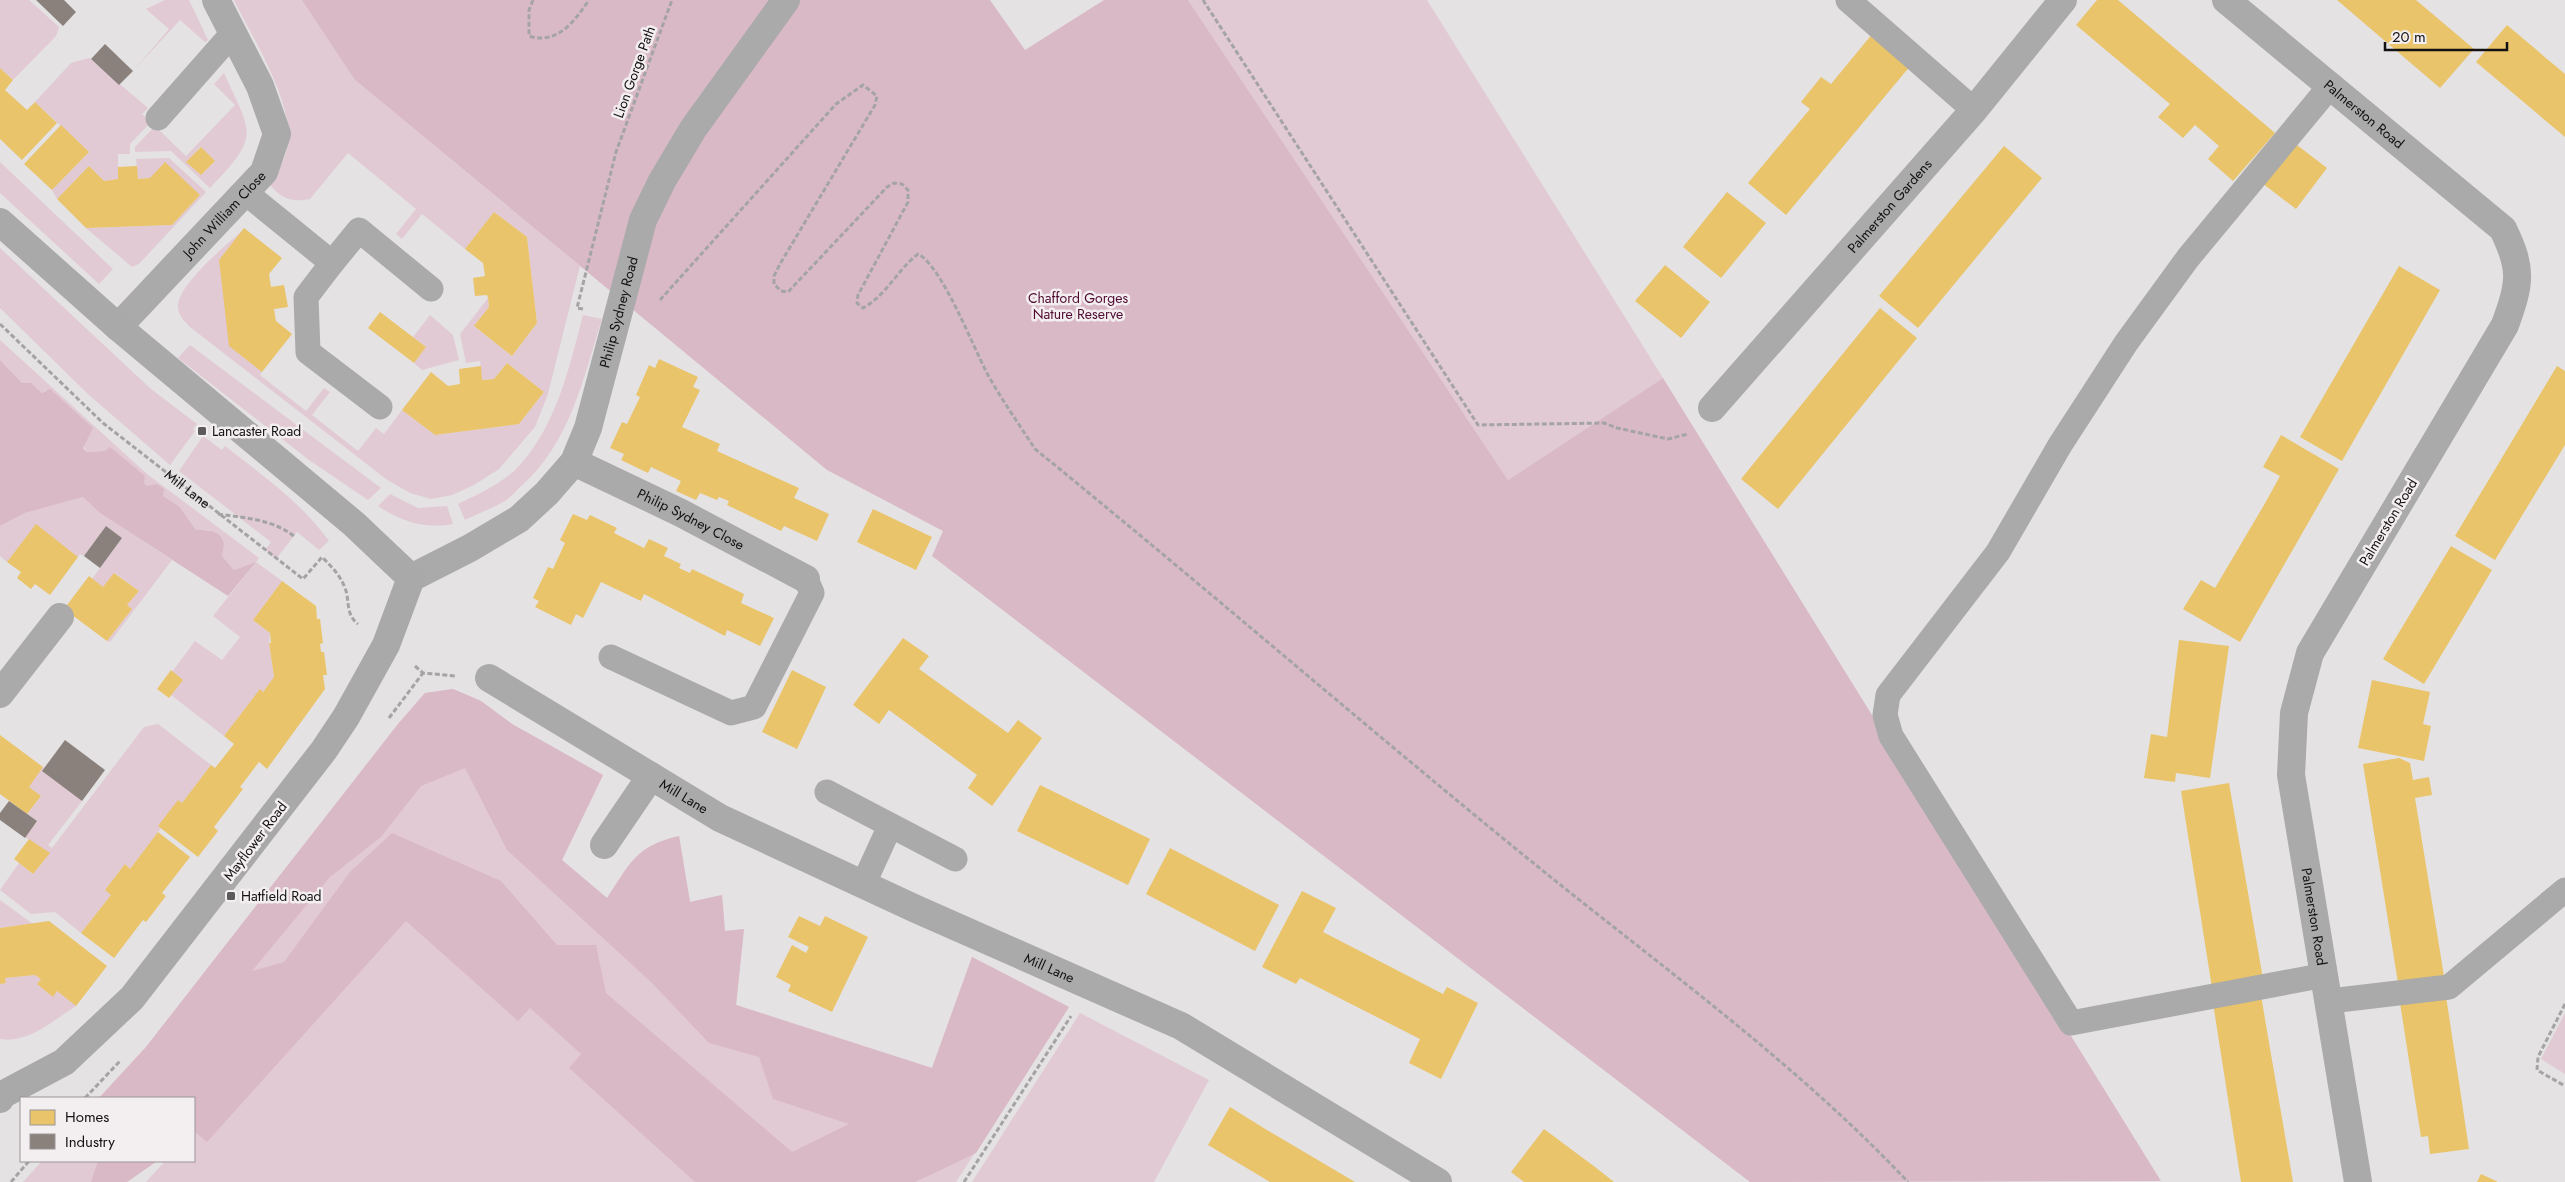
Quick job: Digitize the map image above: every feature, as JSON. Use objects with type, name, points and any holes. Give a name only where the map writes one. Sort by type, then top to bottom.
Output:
[{"type":"street","name":"John William Close","points":[[118,327],[264,172],[276,134],[260,86],[216,0]]},
{"type":"street","name":"Philip Sydney Road","points":[[411,578],[470,548],[519,519],[547,493],[574,462],[588,428],[620,315],[643,220],[662,181],[693,129],[786,0]]},
{"type":"street","name":"Palmerston Gardens","points":[[1712,408],[1974,110],[2063,0]]},
{"type":"street","name":"Palmerston Road","points":[[2226,0],[2503,229],[2516,256],[2517,291],[2506,325],[2310,652],[2294,713],[2291,775],[2328,988],[2358,1182]]},
{"type":"street","points":[[0,222],[118,327],[354,524],[411,578]]},
{"type":"street","name":"Philip Sydney Close","points":[[574,462],[681,513],[806,579]]},
{"type":"street","name":"Mayflower Road","points":[[1,1096],[64,1062],[132,998],[170,952],[313,765],[346,717],[386,645],[411,578]]},
{"type":"street","points":[[0,694],[60,617]]},
{"type":"street","name":"Mill Lane","points":[[489,678],[720,818],[1181,1026],[1438,1182]]},
{"type":"street","name":"Mill Lane","points":[[604,845],[651,776]]},
{"type":"lane","points":[[1848,0],[1974,110]]},
{"type":"lane","points":[[158,118],[232,34]]},
{"type":"lane","points":[[2331,86],[2188,258],[2126,343],[2060,446],[1998,552],[1888,695],[1885,715],[1891,736],[2071,1023],[2328,988],[2449,986],[2565,890]]},
{"type":"lane","points":[[246,193],[332,263]]},
{"type":"lane","points":[[380,407],[308,352],[306,297],[359,230],[432,288]]},
{"type":"lane","points":[[610,658],[731,713],[754,707],[812,593],[806,579]]},
{"type":"lane","points":[[827,792],[955,859]]},
{"type":"lane","points":[[863,884],[890,826]]},
{"type":"path","points":[[533,0],[529,10],[529,36],[541,40],[556,35],[576,18],[588,0]]},
{"type":"path","name":"Lion Gorge Path","points":[[616,152],[672,0]]},
{"type":"path","points":[[1203,0],[1478,426],[1604,423],[1616,428],[1668,439],[1692,433],[1712,408]]},
{"type":"path","points":[[620,315],[637,320],[649,312],[836,104],[863,85],[870,89],[877,96],[875,105],[780,264],[774,276],[774,284],[781,291],[788,292],[887,187],[894,183],[902,184],[908,190],[908,202],[858,295],[857,303],[863,308],[872,303],[888,288],[910,260],[918,254],[924,257],[943,284],[988,374],[1035,449],[1535,865],[1754,1042],[1870,1141],[1908,1182]]},
{"type":"path","name":"Mill Lane","points":[[0,324],[103,423],[303,579],[322,557],[338,573],[346,590],[347,606],[354,621]]},
{"type":"path","points":[[217,513],[269,522],[283,527],[295,536]]},
{"type":"path","points":[[964,1182],[1090,986]]},
{"type":"path","points":[[2565,1004],[2538,1057],[2537,1070],[2565,1086]]},
{"type":"path","points":[[12,1182],[27,1162]]},
{"type":"shaded area","points":[[0,0],[29,0],[59,27],[56,36],[13,80],[0,68]]},
{"type":"shaded area","points":[[165,0],[189,0],[208,40],[205,42],[180,20],[133,71],[169,29],[146,9]]},
{"type":"shaded area","points":[[234,0],[306,0],[355,80],[580,266],[548,394],[535,427],[499,469],[474,485],[452,495],[431,499],[410,493],[386,479],[190,327],[180,314],[178,308],[185,288],[204,266],[244,229],[219,260],[262,372],[260,375],[306,411],[324,388],[330,392],[312,415],[358,451],[376,428],[384,434],[402,410],[435,435],[519,424],[544,392],[507,363],[494,379],[482,380],[480,361],[466,363],[460,334],[488,298],[489,307],[475,327],[512,356],[537,323],[527,237],[494,212],[465,249],[422,214],[402,239],[396,234],[416,209],[348,153],[310,199],[292,200],[282,196],[269,184],[279,169],[286,153],[288,125],[278,88]]},
{"type":"shaded area","points":[[1188,0],[1427,0],[1663,378],[1508,480]]},
{"type":"shaded area","points":[[89,58],[148,108],[142,114],[151,122],[130,144],[130,154],[118,154],[118,179],[104,181],[89,166],[57,199],[52,190],[89,152],[35,102],[71,63]]},
{"type":"shaded area","points":[[224,73],[241,110],[247,134],[238,156],[210,188],[171,151],[135,152],[135,147],[155,126],[186,156],[235,105],[214,84]],"holes":[[[200,147],[215,161],[201,175],[187,162]]]},
{"type":"shaded area","points":[[169,158],[206,192],[139,264],[132,267],[86,228],[172,225],[200,195],[150,178],[138,179],[136,159]]},
{"type":"shaded area","points":[[0,162],[113,269],[99,284],[0,193]]},
{"type":"shaded area","points":[[0,248],[151,389],[197,424],[193,429],[195,431],[170,465],[89,395],[0,308]]},
{"type":"shaded area","points":[[430,315],[453,335],[459,360],[422,370],[414,363],[426,347],[413,337]]},
{"type":"shaded area","points":[[583,315],[602,319],[581,387],[563,431],[537,470],[510,497],[498,505],[465,520],[458,504],[506,478],[532,450],[543,432],[567,375]]},
{"type":"shaded area","points":[[0,340],[147,474],[259,558],[256,562],[282,581],[253,620],[270,633],[269,644],[274,677],[263,692],[260,690],[224,736],[171,695],[172,672],[195,641],[222,660],[240,637],[213,616],[255,563],[234,570],[222,556],[224,545],[210,530],[196,530],[179,506],[148,487],[106,451],[87,452],[46,390],[42,393],[31,383],[22,383],[0,360]]},
{"type":"shaded area","points":[[190,345],[381,488],[368,500],[309,460],[178,358]]},
{"type":"shaded area","points":[[203,436],[222,450],[225,446],[294,501],[329,541],[319,550],[297,532],[276,559],[265,550],[271,542],[179,471]]},
{"type":"shaded area","points":[[390,494],[418,508],[447,506],[453,524],[423,525],[396,516],[378,506]]},
{"type":"shaded area","points":[[83,497],[100,513],[172,560],[110,642],[107,641],[132,609],[127,605],[139,591],[115,573],[103,587],[92,579],[122,538],[106,526],[84,556],[80,554],[78,557],[36,525],[7,562],[0,556],[0,526],[25,513]]},
{"type":"shaded area","points":[[453,689],[481,701],[512,724],[603,775],[562,860],[607,898],[628,866],[643,851],[664,840],[679,836],[690,902],[722,895],[725,931],[744,929],[736,1005],[932,1068],[972,957],[1069,1007],[956,1182],[146,1182],[164,1162],[195,1162],[195,1097],[100,1097],[146,1047],[398,724],[425,693]]},
{"type":"shaded area","points":[[158,724],[211,765],[182,803],[158,826],[161,828],[130,869],[125,864],[105,890],[111,895],[81,933],[55,912],[31,914],[0,890],[19,863],[33,874],[49,853],[25,837],[37,821],[27,814],[41,796],[29,787],[43,767],[82,801],[48,845],[52,848],[144,727]]},
{"type":"shaded area","points":[[0,900],[33,924],[0,928]]},
{"type":"shaded area","points":[[35,975],[41,979],[37,984],[53,996],[57,991],[76,1006],[50,1024],[31,1034],[10,1040],[0,1039],[0,984],[6,983],[5,978]]},
{"type":"shaded area","points":[[1080,1013],[1209,1080],[1154,1182],[972,1182]]},
{"type":"shaded area","points":[[2565,1013],[2565,1074],[2541,1059]]},
{"type":"shaded area","points":[[41,1162],[156,1162],[127,1182],[23,1182]]},
{"type":"green space","name":"Chafford Gorges Nature Reserve","points":[[302,0],[990,0],[1025,50],[1104,0],[1188,0],[1508,480],[1663,378],[2161,1181],[1750,1182],[932,556],[943,531],[827,470],[355,80]]},
{"type":"green space","points":[[0,360],[22,383],[31,383],[42,393],[50,389],[93,428],[83,448],[87,452],[105,451],[110,447],[145,476],[144,483],[147,486],[157,484],[164,489],[163,496],[179,506],[196,530],[214,532],[220,536],[224,545],[222,556],[234,570],[256,562],[228,596],[100,513],[83,497],[25,513],[0,526]]},
{"type":"green space","points":[[453,689],[481,701],[512,724],[603,775],[562,860],[607,898],[628,866],[643,851],[664,840],[679,836],[690,902],[722,895],[725,931],[744,929],[736,1005],[932,1068],[972,957],[1069,1007],[976,1153],[915,1182],[695,1182],[569,1068],[581,1054],[530,1008],[518,1021],[406,921],[207,1142],[195,1132],[195,1097],[100,1097],[146,1047],[398,724],[425,693]],"holes":[[[465,768],[507,850],[652,983],[709,1043],[759,1057],[773,1099],[849,1124],[792,1152],[606,993],[596,945],[557,945],[501,881],[392,833],[350,872],[284,962],[252,971],[330,877],[381,837],[421,786]]]},
{"type":"green space","points":[[98,1162],[156,1162],[127,1182],[91,1182]]},
{"type":"building: Homes","points":[[2097,0],[2118,0],[2275,133],[2233,181],[2208,159],[2219,146],[2195,125],[2183,138],[2158,117],[2170,104],[2076,25]]},
{"type":"building: Homes","points":[[2337,0],[2416,0],[2474,49],[2440,88]]},
{"type":"building: Homes","points":[[2507,25],[2565,74],[2565,137],[2476,62]]},
{"type":"building: Homes","points":[[1873,33],[1911,65],[1786,215],[1748,183],[1810,109],[1801,102],[1821,77],[1831,84]]},
{"type":"building: Homes","points":[[0,68],[13,80],[5,90],[27,110],[35,102],[57,123],[22,160],[0,139]]},
{"type":"building: Homes","points":[[61,125],[89,152],[52,190],[24,164]]},
{"type":"building: Homes","points":[[2293,142],[2327,168],[2296,209],[2262,183]]},
{"type":"building: Homes","points":[[2004,146],[2042,178],[1918,328],[1879,296]]},
{"type":"building: Homes","points":[[201,147],[215,161],[201,175],[186,162]]},
{"type":"building: Homes","points":[[165,162],[200,195],[172,225],[86,228],[57,199],[89,166],[104,181],[118,179],[118,167],[137,166],[138,179],[150,178]]},
{"type":"building: Homes","points":[[1727,192],[1766,223],[1721,278],[1683,247]]},
{"type":"building: Homes","points":[[494,212],[527,237],[537,323],[512,356],[474,326],[489,307],[488,298],[487,295],[475,296],[473,278],[485,276],[483,263],[465,249]]},
{"type":"building: Homes","points":[[244,228],[282,258],[269,274],[271,287],[284,285],[288,307],[274,309],[276,321],[292,334],[262,372],[229,346],[219,260]]},
{"type":"building: Homes","points":[[1665,265],[1710,302],[1681,338],[1635,301]]},
{"type":"building: Homes","points":[[2399,266],[2440,290],[2342,461],[2300,437]]},
{"type":"building: Homes","points":[[1880,308],[1917,338],[1778,509],[1741,479]]},
{"type":"building: Homes","points":[[380,312],[426,347],[414,363],[368,328]]},
{"type":"building: Homes","points":[[659,359],[698,377],[693,387],[700,390],[682,427],[720,444],[717,451],[799,488],[794,498],[829,514],[817,541],[784,526],[781,531],[727,505],[729,501],[719,497],[717,500],[700,493],[696,500],[676,491],[681,481],[651,467],[648,473],[621,460],[624,454],[610,448],[622,422],[627,424],[640,397],[636,395],[649,365],[655,368]]},
{"type":"building: Homes","points":[[507,363],[544,392],[519,424],[435,435],[402,410],[431,372],[448,386],[460,384],[459,369],[481,366],[482,380],[494,379]]},
{"type":"building: Homes","points":[[2557,366],[2565,371],[2565,445],[2495,560],[2455,536]]},
{"type":"building: Homes","points":[[2281,435],[2339,469],[2240,642],[2183,609],[2201,580],[2215,588],[2264,505],[2280,476],[2263,467]]},
{"type":"building: Homes","points":[[873,509],[932,537],[916,570],[857,542]]},
{"type":"building: Homes","points":[[573,514],[587,520],[590,515],[617,528],[614,533],[644,548],[649,539],[668,548],[664,556],[681,564],[679,568],[690,573],[692,569],[744,594],[741,603],[774,618],[760,646],[727,630],[725,636],[644,594],[641,601],[601,582],[583,618],[576,614],[571,625],[535,607],[539,601],[533,598],[548,567],[553,569],[565,543],[560,540]]},
{"type":"building: Homes","points":[[36,524],[78,557],[50,595],[35,584],[31,589],[17,578],[21,572],[7,562]]},
{"type":"building: Homes","points":[[2451,546],[2492,570],[2424,684],[2383,659]]},
{"type":"building: Homes","points":[[114,573],[139,591],[127,605],[132,609],[107,641],[64,609],[89,576],[103,587]]},
{"type":"building: Homes","points":[[282,581],[316,606],[317,619],[320,619],[323,643],[320,644],[321,652],[324,652],[327,675],[323,675],[325,689],[267,769],[259,762],[240,787],[243,789],[214,827],[218,831],[198,857],[158,826],[178,800],[182,803],[211,765],[215,768],[234,744],[224,736],[260,689],[263,692],[274,677],[269,643],[271,643],[270,633],[253,620]]},
{"type":"building: Homes","points":[[903,638],[929,656],[919,669],[1008,733],[1018,720],[1042,738],[992,806],[968,788],[977,775],[889,710],[879,724],[853,705]]},
{"type":"building: Homes","points":[[2179,640],[2229,646],[2210,778],[2176,773],[2175,782],[2144,778],[2151,734],[2167,737]]},
{"type":"building: Homes","points":[[171,670],[183,680],[169,698],[157,689]]},
{"type":"building: Homes","points":[[792,670],[826,687],[797,749],[762,732]]},
{"type":"building: Homes","points":[[2372,680],[2430,692],[2423,724],[2431,726],[2424,761],[2358,748]]},
{"type":"building: Homes","points":[[0,735],[43,767],[29,787],[41,796],[27,814],[0,794]]},
{"type":"building: Homes","points":[[2399,758],[2410,763],[2413,780],[2429,777],[2432,795],[2415,798],[2444,976],[2398,983],[2363,764]]},
{"type":"building: Homes","points":[[2229,783],[2263,979],[2212,988],[2181,791]]},
{"type":"building: Homes","points":[[1040,785],[1150,839],[1128,885],[1017,831]]},
{"type":"building: Homes","points":[[158,832],[190,857],[162,893],[166,896],[146,922],[143,920],[114,958],[81,933],[111,895],[105,890],[125,864],[130,869]]},
{"type":"building: Homes","points":[[29,839],[50,853],[33,874],[14,859]]},
{"type":"building: Homes","points":[[1170,848],[1279,905],[1255,951],[1146,894]]},
{"type":"building: Homes","points":[[1302,891],[1336,908],[1323,932],[1443,994],[1447,987],[1478,1003],[1441,1079],[1409,1063],[1420,1039],[1300,978],[1296,984],[1262,967]]},
{"type":"building: Homes","points":[[799,916],[820,926],[825,916],[868,937],[832,1012],[788,991],[791,985],[776,977],[792,945],[806,953],[809,947],[788,937]]},
{"type":"building: Homes","points":[[49,921],[107,966],[76,1006],[57,991],[53,997],[37,984],[41,979],[35,975],[5,978],[6,983],[0,984],[0,928]]},
{"type":"building: Homes","points":[[2261,995],[2293,1182],[2241,1182],[2213,1003]]},
{"type":"building: Homes","points":[[2446,996],[2469,1149],[2430,1154],[2428,1136],[2421,1137],[2400,1003]]},
{"type":"building: Homes","points":[[1230,1107],[1355,1182],[1270,1182],[1208,1145]]},
{"type":"building: Homes","points":[[1544,1129],[1614,1182],[1524,1182],[1511,1172]]},
{"type":"building: Homes","points":[[2481,1174],[2498,1182],[2477,1182]]},
{"type":"building: Industry","points":[[36,0],[64,0],[76,12],[63,26]]},
{"type":"building: Industry","points":[[105,44],[133,71],[119,85],[91,59]]},
{"type":"building: Industry","points":[[106,526],[122,538],[100,568],[84,556]]},
{"type":"building: Industry","points":[[65,740],[105,770],[82,801],[42,771]]},
{"type":"building: Industry","points":[[9,801],[37,821],[25,838],[0,820],[0,813]]},
{"type":"place","name":"Lancaster Road","points":[[202,431]]},
{"type":"place","name":"Hatfield Road","points":[[231,896]]}]
